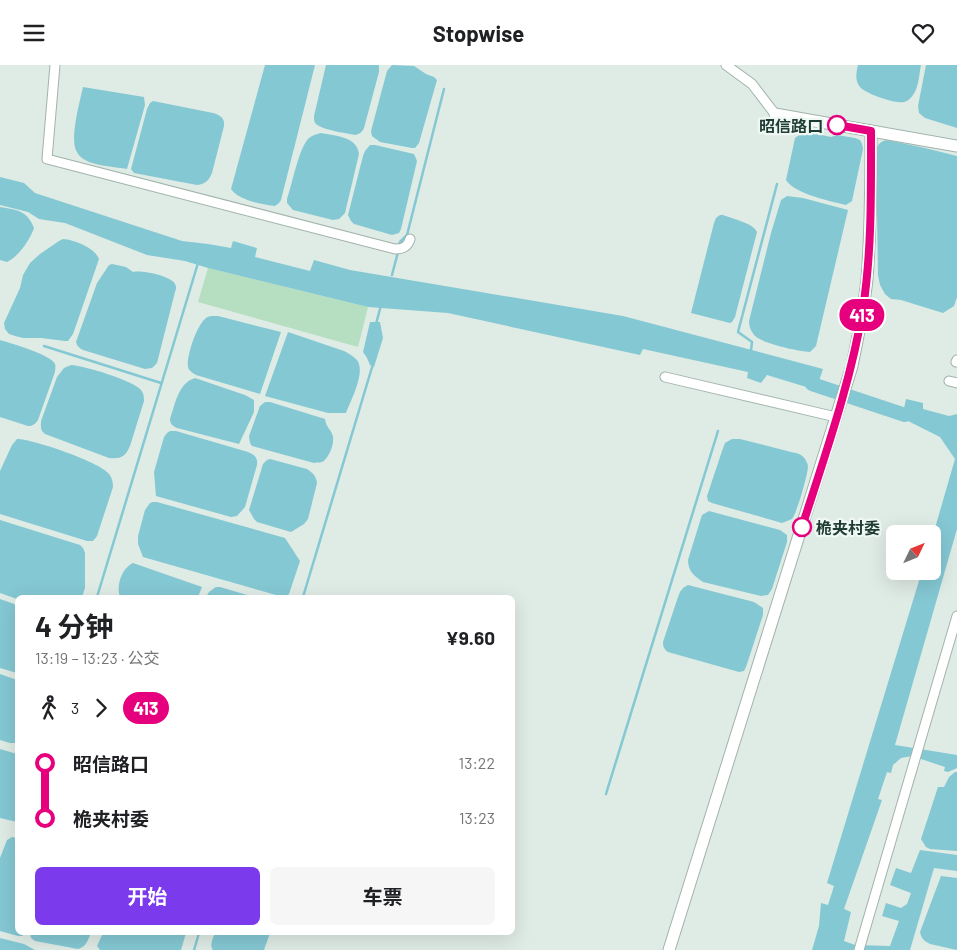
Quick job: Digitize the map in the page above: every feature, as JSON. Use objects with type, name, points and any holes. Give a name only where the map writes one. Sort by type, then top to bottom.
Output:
[{"type":"street","points":[[56,65],[47,159],[396,249],[405,247],[410,239]]},
{"type":"street","points":[[726,65],[752,84],[775,114],[957,146]]},
{"type":"street","points":[[669,950],[852,366],[867,279],[871,131]]},
{"type":"street","points":[[665,377],[836,417]]},
{"type":"street","points":[[859,950],[957,616]]},
{"type":"green space","points":[[208,268],[368,307],[358,347],[198,302]]},
{"type":"water","points":[[265,65],[315,65],[281,200],[275,206],[245,199],[234,193],[231,189]]},
{"type":"water","points":[[326,65],[379,65],[379,72],[364,128],[358,134],[329,130],[315,122],[314,116]]},
{"type":"water","points":[[392,65],[414,66],[437,80],[419,143],[415,148],[380,142],[372,136],[371,131],[387,71]]},
{"type":"water","points":[[858,65],[921,65],[915,92],[908,100],[900,102],[888,100],[863,90],[856,77]]},
{"type":"water","points":[[926,65],[957,65],[957,128],[925,118],[919,113],[918,106]]},
{"type":"water","points":[[83,87],[144,97],[145,105],[127,169],[89,162],[78,154],[74,139]]},
{"type":"water","points":[[153,101],[213,113],[223,119],[224,126],[212,173],[205,183],[197,185],[134,173],[131,169],[147,109]]},
{"type":"water","points":[[808,132],[860,140],[863,149],[852,201],[846,205],[805,193],[786,180],[795,138],[802,133]]},
{"type":"water","points":[[321,133],[350,140],[357,148],[359,154],[345,213],[339,219],[333,220],[293,210],[287,203],[302,149],[309,138]]},
{"type":"water","points":[[887,140],[957,156],[957,297],[954,306],[943,313],[901,300],[891,299],[885,294],[880,285],[878,275],[876,150],[880,143]]},
{"type":"water","points":[[370,145],[414,154],[417,161],[399,233],[392,235],[354,224],[348,215],[363,156]]},
{"type":"water","points":[[0,177],[24,183],[35,193],[182,241],[231,248],[233,241],[257,248],[255,257],[310,271],[314,260],[350,270],[623,316],[823,369],[816,390],[767,375],[761,383],[747,378],[748,372],[643,349],[640,355],[448,313],[368,307],[185,261],[147,255],[65,223],[39,219],[28,212],[0,205]]},
{"type":"water","points":[[787,196],[803,198],[848,210],[816,346],[810,352],[790,349],[759,339],[751,331],[749,325],[771,233],[781,200]]},
{"type":"water","points":[[0,207],[25,214],[34,228],[23,248],[7,262],[0,260]]},
{"type":"water","points":[[720,215],[747,224],[757,232],[735,317],[730,323],[691,313],[714,223]]},
{"type":"water","points":[[63,239],[84,245],[93,251],[99,259],[73,334],[68,341],[65,341],[23,338],[9,334],[5,329],[4,323],[20,288],[23,275],[30,263],[40,254]]},
{"type":"water","points":[[109,265],[126,267],[133,272],[162,276],[168,278],[176,285],[157,363],[152,368],[145,369],[83,350],[76,343],[97,283]]},
{"type":"water","points":[[212,316],[281,332],[260,394],[196,375],[189,370],[190,349],[196,334],[202,322]]},
{"type":"water","points":[[370,322],[380,322],[383,338],[374,367],[370,365],[363,352]]},
{"type":"water","points":[[288,332],[344,351],[357,360],[360,372],[359,379],[346,413],[328,413],[265,396]]},
{"type":"water","points":[[0,340],[39,353],[55,364],[55,372],[38,420],[33,425],[28,426],[0,417]]},
{"type":"water","points":[[71,365],[119,378],[142,391],[144,401],[130,446],[122,457],[109,458],[45,434],[42,431],[41,421],[57,377],[64,368]]},
{"type":"water","points":[[195,378],[245,395],[254,400],[254,412],[239,444],[177,428],[171,424],[170,419],[181,389]]},
{"type":"water","points":[[906,399],[923,403],[923,409],[949,416],[957,414],[957,529],[895,745],[957,755],[957,768],[948,772],[944,771],[945,767],[912,756],[901,758],[893,765],[891,773],[887,772],[878,799],[882,800],[844,909],[851,912],[844,941],[855,945],[890,946],[899,921],[882,916],[886,903],[901,908],[907,904],[911,893],[890,885],[896,868],[911,873],[920,850],[957,855],[957,871],[934,868],[910,950],[812,950],[819,926],[821,903],[828,905],[834,886],[827,883],[919,580],[941,580],[941,525],[936,525],[955,459],[940,437],[902,418]]},
{"type":"water","points":[[265,402],[325,419],[333,440],[327,458],[322,462],[314,463],[252,446],[249,436],[260,406]]},
{"type":"water","points":[[170,431],[176,431],[248,452],[255,457],[257,465],[245,507],[237,516],[231,517],[156,496],[154,472],[164,437]]},
{"type":"water","points":[[17,439],[65,452],[102,468],[109,475],[113,487],[97,536],[93,541],[87,541],[0,514],[0,471],[12,445]]},
{"type":"water","points":[[732,439],[740,439],[804,457],[808,470],[792,519],[782,523],[708,501],[707,496],[725,443]]},
{"type":"water","points":[[270,459],[307,469],[314,475],[317,481],[308,519],[304,524],[291,532],[257,522],[249,510],[263,464]]},
{"type":"water","points":[[157,502],[285,538],[300,561],[289,594],[276,595],[143,557],[138,544],[138,536],[145,510],[150,503]]},
{"type":"water","points":[[709,511],[780,530],[787,535],[787,542],[772,589],[768,595],[761,596],[703,582],[692,573],[688,560],[702,515]]},
{"type":"water","points":[[0,520],[80,545],[83,548],[85,553],[85,588],[83,595],[15,595],[15,598],[0,593]]},
{"type":"water","points":[[133,563],[202,587],[199,595],[120,595],[120,578]]},
{"type":"water","points":[[688,585],[754,602],[763,608],[763,615],[744,671],[739,672],[668,652],[665,649],[663,642],[680,591]]},
{"type":"water","points":[[216,587],[220,587],[247,595],[207,595]]},
{"type":"water","points":[[0,599],[15,604],[15,672],[0,668]]},
{"type":"water","points":[[0,674],[15,679],[15,743],[0,740]]},
{"type":"water","points":[[0,749],[15,753],[15,822],[0,818]]},
{"type":"water","points":[[957,772],[957,851],[930,849],[926,847],[921,839],[938,787],[944,787],[949,777]]},
{"type":"water","points":[[15,838],[15,935],[23,935],[22,936],[18,936],[0,931],[0,858],[7,840]]},
{"type":"water","points":[[941,876],[957,878],[957,950],[930,944],[923,939],[920,932]]},
{"type":"water","points":[[30,935],[90,935],[85,945],[78,949],[35,941]]},
{"type":"water","points":[[102,935],[185,935],[181,950],[100,950],[97,946]]},
{"type":"water","points":[[214,935],[269,935],[264,950],[213,950],[212,939]]},
{"type":"water","points":[[0,938],[24,944],[35,950],[0,950]]},
{"type":"waterway","points":[[399,247],[400,242],[407,235],[444,89]]},
{"type":"waterway","points":[[751,350],[752,342],[738,332],[777,184]]},
{"type":"waterway","points":[[392,275],[398,252]]},
{"type":"waterway","points":[[98,595],[198,263]]},
{"type":"waterway","points":[[376,324],[381,305]]},
{"type":"waterway","points":[[44,346],[161,383]]},
{"type":"waterway","points":[[304,595],[373,364]]},
{"type":"waterway","points":[[812,384],[905,415]]},
{"type":"waterway","points":[[606,794],[718,431]]},
{"type":"waterway","points":[[194,950],[198,935]]},
{"type":"bus line","name":"413","points":[[802,527],[852,366],[867,279],[871,190],[871,131],[837,125]]},
{"type":"place","name":"昭信路口","points":[[837,125]]},
{"type":"place","name":"桅夹村委","points":[[802,527]]}]
